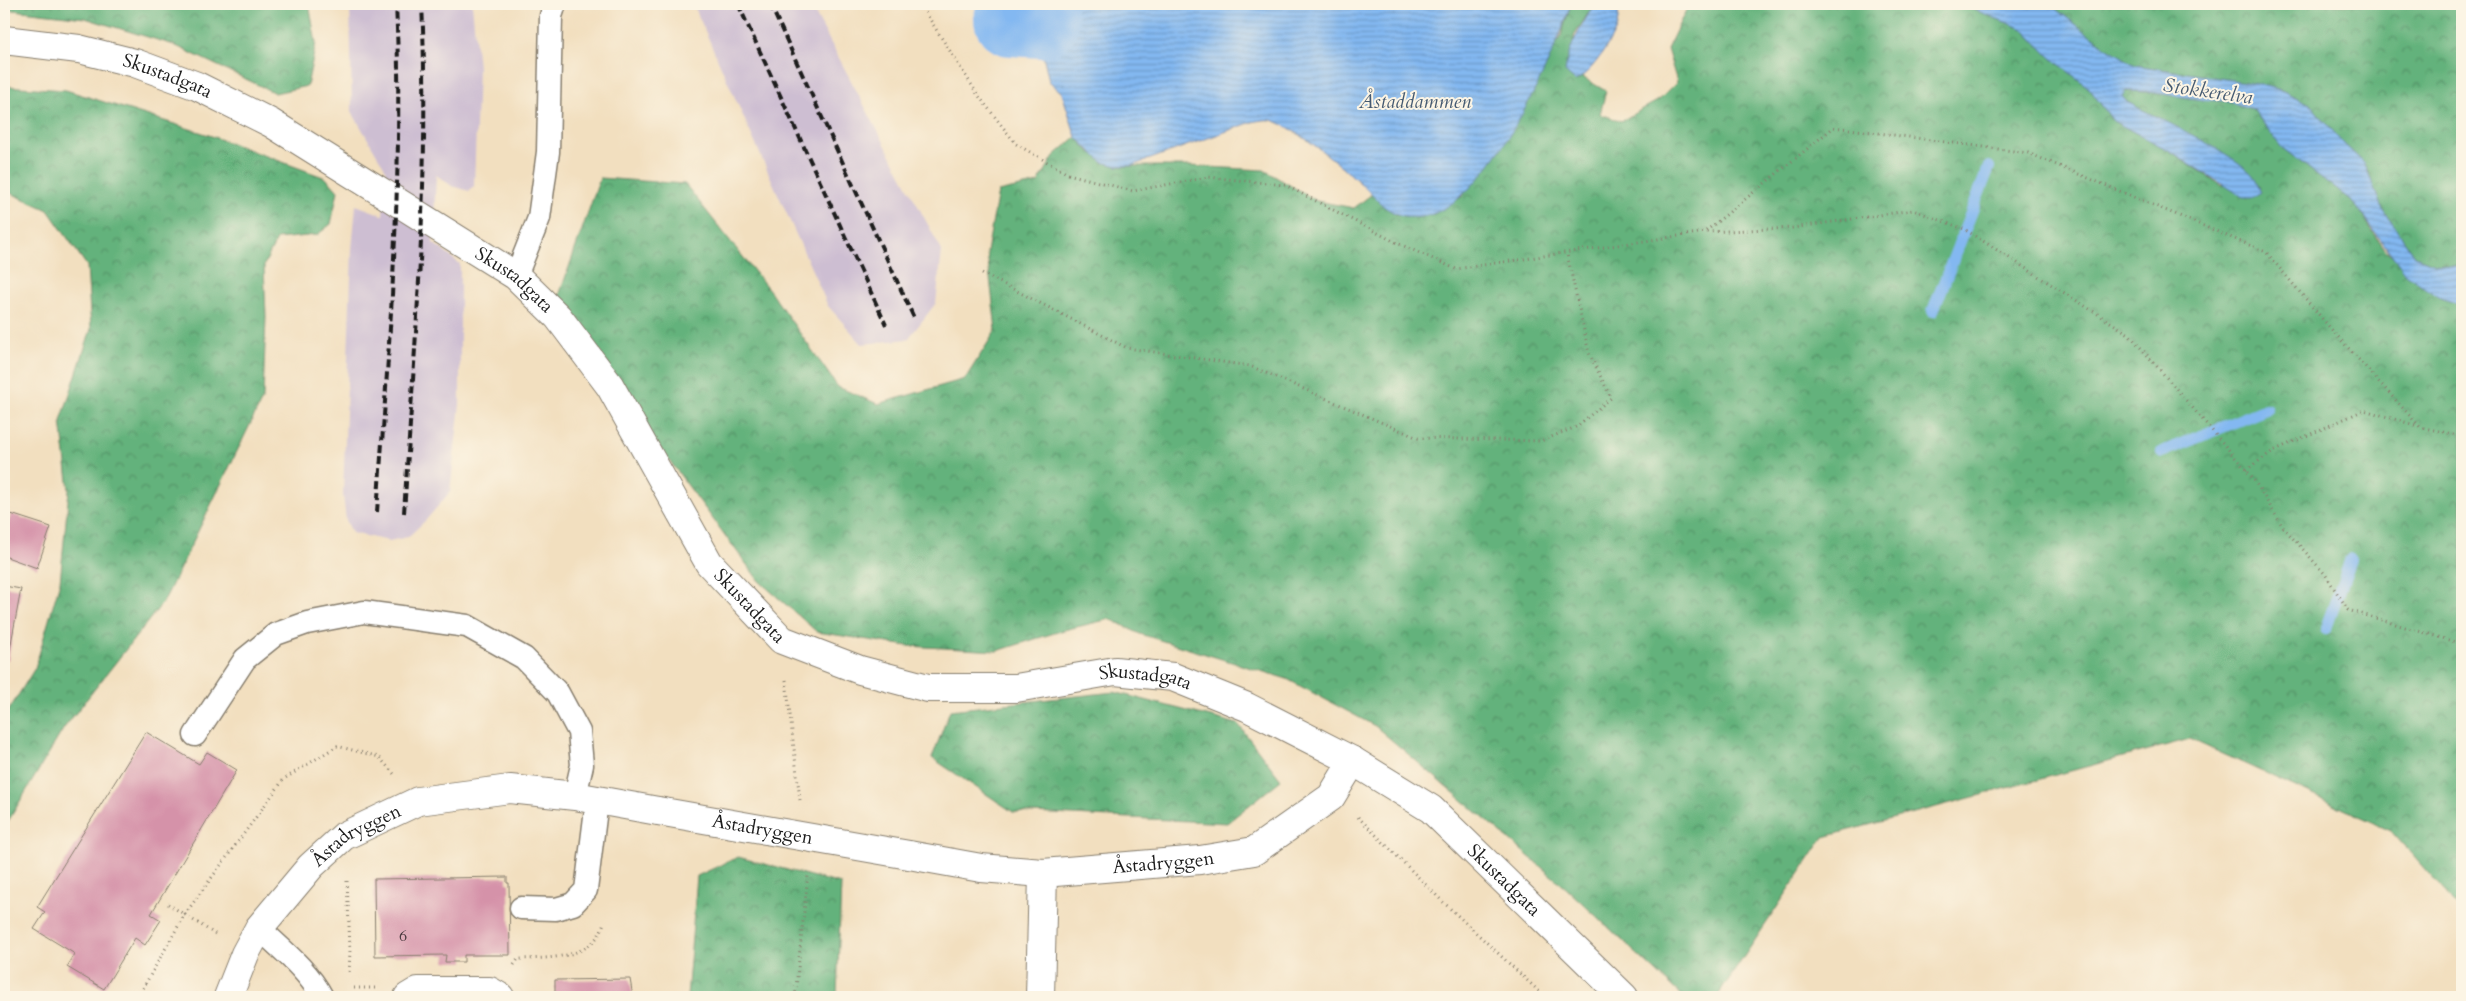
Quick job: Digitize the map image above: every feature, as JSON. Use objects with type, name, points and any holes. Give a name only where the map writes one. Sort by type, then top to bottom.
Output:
[{"type":"street","name":"Skustadgata","points":[[4,40],[79,49],[135,63],[197,86],[271,123],[516,276],[558,317],[610,386],[709,563],[782,640],[860,670],[928,688],[1016,688],[1115,671],[1173,677],[1247,707],[1353,760],[1431,809],[1624,997]]},
{"type":"street","name":"Åstadryggen","points":[[228,997],[245,954],[259,928],[311,866],[344,836],[418,801],[510,789],[658,811],[981,868],[1043,873],[1200,860],[1254,851],[1331,797],[1353,760]]},
{"type":"street","points":[[1040,997],[1043,873]]},
{"type":"street","points":[[408,996],[418,992],[490,991],[500,997]]},
{"type":"lane","points":[[516,276],[539,218],[548,152],[551,16],[555,4]]},
{"type":"lane","points":[[196,735],[245,659],[276,634],[307,623],[364,612],[467,626],[524,658],[558,693],[579,732],[586,799],[586,890],[573,904],[556,909],[521,908]]},
{"type":"lane","points":[[259,928],[297,964],[316,985],[322,997]]},
{"type":"path","points":[[920,4],[978,95],[1016,144],[1068,174],[1133,191],[1208,176],[1285,185],[1398,243],[1456,269],[1705,232],[1792,228],[1913,210],[1964,229],[2129,334],[2246,470],[2283,527],[2324,574],[2348,610],[2462,644]]},
{"type":"path","points":[[1705,232],[1834,127],[2028,153],[2266,252],[2331,329],[2420,427]]},
{"type":"path","points":[[982,273],[1127,348],[1250,366],[1418,438],[1541,441],[1576,427],[1611,398],[1589,352],[1567,254]]},
{"type":"path","points":[[2246,470],[2273,451],[2364,410],[2420,427],[2462,436]]},
{"type":"path","points":[[138,997],[184,914],[284,779],[337,746],[379,757],[418,801]]},
{"type":"path","points":[[1331,797],[1357,815],[1441,900],[1544,997]]},
{"type":"path","points":[[344,836],[350,948],[349,980]]},
{"type":"path","points":[[168,904],[245,954]]},
{"type":"path","points":[[348,988],[396,988],[408,996]]},
{"type":"shaded area","points":[[350,4],[472,4],[478,68],[474,186],[469,191],[452,186],[436,175],[433,243],[460,264],[460,404],[450,492],[426,520],[408,537],[389,541],[352,533],[346,520],[343,495],[352,249],[356,205],[383,215],[386,170],[352,112]]},
{"type":"shaded area","points":[[693,4],[810,4],[942,251],[936,303],[908,339],[862,344],[828,306]]},
{"type":"green space","points":[[4,4],[309,4],[316,43],[307,86],[275,93],[174,45],[85,18],[4,9]]},
{"type":"green space","points":[[1571,4],[1594,4],[1574,36],[1575,81],[1582,77],[1606,91],[1600,114],[1621,121],[1659,100],[1677,82],[1667,49],[1689,4],[1959,4],[2023,29],[2050,57],[2089,88],[2113,121],[2170,151],[2224,187],[2215,148],[2127,102],[2122,96],[2126,91],[2149,92],[2202,100],[2224,101],[2253,109],[2281,147],[2353,202],[2385,249],[2440,298],[2462,305],[2462,911],[2390,830],[2190,739],[1824,837],[1717,997],[1683,997],[1566,888],[1375,726],[1287,679],[1140,634],[1110,619],[1064,630],[997,651],[908,646],[817,632],[759,581],[555,307],[600,178],[685,184],[770,291],[838,387],[878,404],[965,379],[996,330],[987,252],[998,192],[1038,183],[1054,156],[1076,137],[1090,152],[1117,166],[1190,166],[1264,170],[1317,201],[1354,208],[1372,194],[1395,214],[1411,217],[1434,214],[1463,196],[1561,36]]},
{"type":"green space","points":[[2049,4],[2462,4],[2462,267],[2435,264],[2415,256],[2381,206],[2365,164],[2344,144],[2310,104],[2281,90],[2257,84],[2135,65],[2103,45]]},
{"type":"green space","points":[[4,86],[66,90],[206,134],[326,178],[338,191],[331,224],[317,235],[277,239],[264,265],[266,317],[263,398],[164,601],[64,728],[4,828],[4,718],[35,668],[60,582],[69,490],[61,421],[91,329],[87,266],[48,210],[4,190]]},
{"type":"green space","points":[[1114,692],[1238,724],[1281,780],[1227,823],[1013,812],[932,758],[950,710]]},
{"type":"green space","points":[[738,857],[841,884],[837,997],[687,997],[697,876]]},
{"type":"water","name":"Åstaddammen","points":[[1044,4],[1571,4],[1547,64],[1506,142],[1480,177],[1453,203],[1424,217],[1395,213],[1390,210],[1316,146],[1291,129],[1271,120],[1252,122],[1131,166],[1117,166],[1102,162],[1076,137],[1062,93],[1049,81],[1044,59]]},
{"type":"water","points":[[1594,4],[1619,4],[1617,25],[1612,38],[1598,59],[1587,72],[1575,81],[1565,72],[1569,53]]},
{"type":"water","name":"Stokkerelva","points":[[1959,4],[2049,4],[2103,45],[2135,65],[2257,84],[2281,90],[2310,104],[2344,144],[2365,164],[2381,206],[2415,256],[2435,264],[2462,267],[2462,305],[2440,298],[2406,274],[2353,202],[2281,147],[2253,109],[2224,101],[2202,100],[2149,92],[2126,91],[2122,96],[2127,102],[2196,137],[2247,169],[2255,178],[2261,192],[2253,197],[2243,197],[2170,151],[2113,121],[2089,88],[2050,57],[2023,29]]},
{"type":"building","points":[[11,514],[51,527],[37,568],[4,556],[4,536]]},
{"type":"building","points":[[4,586],[21,589],[8,660],[4,660]]},
{"type":"building","points":[[146,732],[199,764],[207,752],[237,770],[151,914],[161,920],[145,945],[135,938],[104,989],[67,967],[75,954],[34,929],[45,912],[37,907]]},
{"type":"building","points":[[507,877],[507,883],[509,883],[510,955],[464,955],[464,962],[445,962],[446,955],[375,956],[374,879]]},
{"type":"building","points":[[630,979],[633,997],[555,997],[555,980]]},
{"type":"waterway","points":[[1011,19],[1042,21]]},
{"type":"waterway","points":[[1933,311],[1989,167]]},
{"type":"waterway","points":[[2162,452],[2266,409]]},
{"type":"waterway","points":[[2326,628],[2351,559]]},
{"type":"railway","points":[[377,512],[397,194],[398,67],[396,4]]},
{"type":"railway","points":[[404,513],[417,322],[423,195],[424,68],[422,4]]},
{"type":"railway","points":[[738,4],[886,325]]},
{"type":"railway","points":[[770,4],[914,318]]}]
